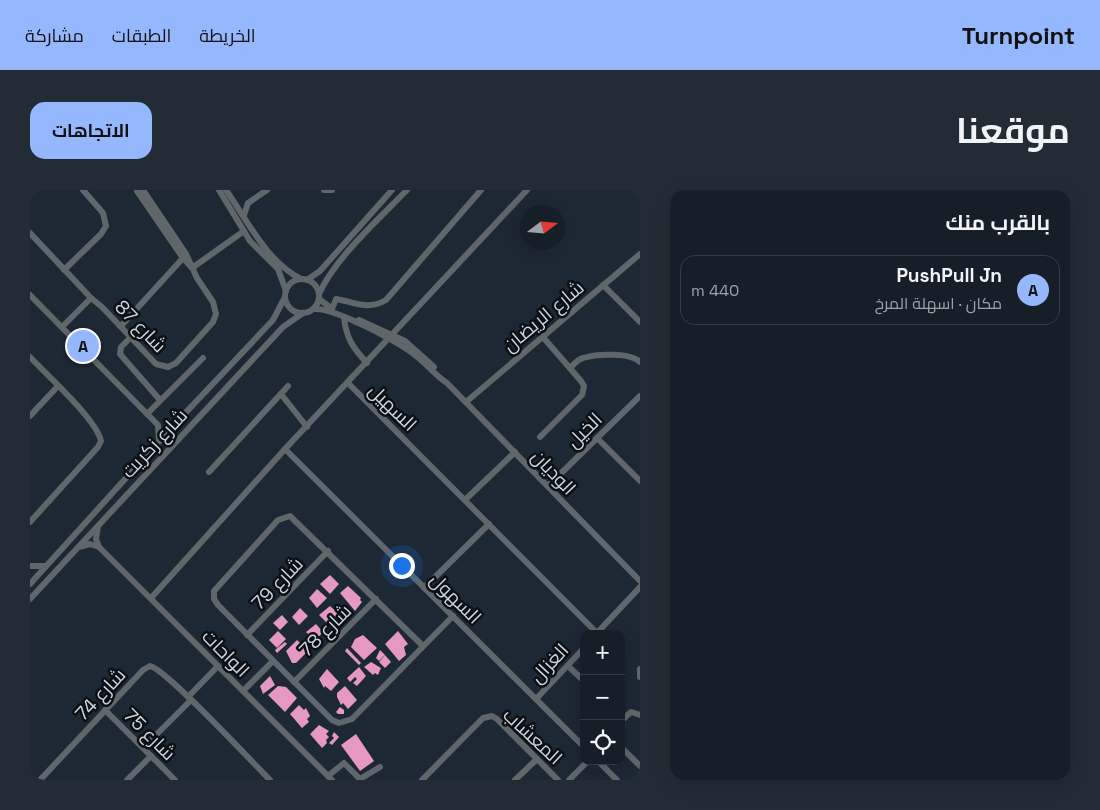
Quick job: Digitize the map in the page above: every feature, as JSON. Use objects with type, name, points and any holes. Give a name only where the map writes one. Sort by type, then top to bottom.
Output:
[{"type":"street","points":[[64,270],[102,234],[106,226],[103,213],[82,190]]},
{"type":"street","name":"شارع 87","points":[[140,190],[182,258],[192,268]]},
{"type":"street","name":"شارع 87","points":[[30,232],[90,298],[121,326],[156,364],[168,367],[176,363],[211,326],[216,314],[215,306],[192,268],[186,254],[140,190]]},
{"type":"street","points":[[219,190],[254,245],[288,270],[314,284],[319,296]]},
{"type":"street","points":[[226,190],[272,257],[278,269],[291,309],[303,313],[314,309],[326,279],[407,190]]},
{"type":"street","points":[[235,203],[248,203],[267,190]]},
{"type":"street","points":[[324,190],[332,190]]},
{"type":"street","points":[[285,294],[292,282],[304,279],[320,271],[392,190]]},
{"type":"street","points":[[332,308],[336,299],[364,306],[376,305],[386,300],[481,190]]},
{"type":"street","name":"السهيل","points":[[527,190],[348,384],[594,630]]},
{"type":"street","points":[[636,190],[640,195]]},
{"type":"street","points":[[244,216],[248,203]]},
{"type":"street","points":[[192,268],[244,231]]},
{"type":"street","name":"شارع الريضان","points":[[466,402],[640,254]]},
{"type":"street","points":[[121,326],[182,258]]},
{"type":"street","points":[[603,285],[640,322]]},
{"type":"street","name":"شارع زكريت","points":[[30,584],[159,440],[274,320],[285,294]]},
{"type":"street","points":[[30,295],[158,425],[159,440]]},
{"type":"street","name":"الوديان","points":[[319,296],[332,308],[394,335],[419,351],[447,384]]},
{"type":"street","name":"شارع 87","points":[[62,327],[90,298]]},
{"type":"street","name":"الوديان","points":[[314,309],[327,310],[344,317],[417,357],[466,402],[640,580]]},
{"type":"street","name":"شارع زكريت","points":[[30,598],[282,327],[303,313]]},
{"type":"street","points":[[344,317],[349,342],[367,363]]},
{"type":"street","points":[[540,436],[583,392],[583,383],[542,336]]},
{"type":"street","points":[[131,337],[120,349],[121,356],[160,400]]},
{"type":"street","points":[[570,368],[584,358],[621,355],[639,360]]},
{"type":"street","points":[[30,357],[96,429],[101,441],[98,447],[30,522]]},
{"type":"street","points":[[147,414],[203,358]]},
{"type":"street","points":[[151,598],[285,449],[348,384]]},
{"type":"street","points":[[30,416],[58,386]]},
{"type":"street","points":[[209,472],[288,386]]},
{"type":"street","points":[[281,394],[306,427]]},
{"type":"street","name":"الخيل","points":[[548,486],[640,396]]},
{"type":"street","points":[[158,425],[174,425]]},
{"type":"street","points":[[598,438],[640,481]]},
{"type":"street","name":"السهول","points":[[285,449],[580,743]]},
{"type":"street","points":[[465,500],[515,452]]},
{"type":"street","points":[[424,646],[293,517],[284,516],[278,520],[214,591],[215,602],[247,635],[332,720],[345,723],[352,719],[424,646],[453,616]]},
{"type":"street","points":[[77,548],[87,545],[99,547],[96,536],[99,524]]},
{"type":"street","points":[[424,588],[489,524]]},
{"type":"street","name":"الواحات","points":[[99,547],[330,778]]},
{"type":"street","name":"شارع 79","points":[[247,635],[328,551]]},
{"type":"street","points":[[30,566],[46,566]]},
{"type":"street","points":[[30,575],[30,584]]},
{"type":"street","points":[[600,630],[640,587]]},
{"type":"street","name":"شارع 78","points":[[294,682],[376,599]]},
{"type":"street","name":"الغزال","points":[[536,699],[580,652]]},
{"type":"street","points":[[243,691],[273,661]]},
{"type":"street","points":[[143,748],[218,666]]},
{"type":"street","points":[[568,666],[580,677]]},
{"type":"street","name":"شارع 74","points":[[40,780],[148,667],[156,668],[189,698],[270,780]]},
{"type":"street","points":[[640,668],[640,678]]},
{"type":"street","name":"شارع 75","points":[[105,710],[175,780]]},
{"type":"street","points":[[625,717],[633,712],[640,715]]},
{"type":"street","name":"المعشاب","points":[[422,780],[486,717],[495,718],[558,780]]},
{"type":"street","points":[[625,751],[640,766]]},
{"type":"street","points":[[127,780],[151,756]]},
{"type":"street","points":[[515,780],[537,759]]},
{"type":"street","points":[[330,778],[344,763],[360,778],[380,766]]},
{"type":"street","name":"المعشاب","points":[[569,780],[584,765]]},
{"type":"street","points":[[602,765],[617,780]]},
{"type":"building","points":[[330,575],[339,584],[330,594],[320,584]]},
{"type":"building","points":[[348,586],[361,598],[362,602],[355,611],[340,593]]},
{"type":"building","points":[[317,589],[327,598],[317,608],[309,598]]},
{"type":"building","points":[[330,606],[343,618],[333,629],[319,615]]},
{"type":"building","points":[[300,608],[308,616],[299,625],[292,617]]},
{"type":"building","points":[[282,615],[288,622],[280,630],[273,623]]},
{"type":"building","points":[[316,624],[323,632],[315,641],[306,632]]},
{"type":"building","points":[[278,631],[286,639],[277,648],[269,640]]},
{"type":"building","points":[[398,631],[408,644],[404,647],[406,655],[399,661],[385,644]]},
{"type":"building","points":[[363,635],[377,648],[364,660],[351,647],[355,639]]},
{"type":"building","points":[[297,640],[308,651],[296,663],[292,663],[286,651]]},
{"type":"building","points":[[285,642],[287,644],[277,653],[275,650]]},
{"type":"building","points":[[347,648],[361,663],[359,665],[345,651]]},
{"type":"building","points":[[380,650],[385,655],[379,661],[376,658]]},
{"type":"building","points":[[385,655],[391,662],[385,668],[379,662]]},
{"type":"building","points":[[371,662],[381,668],[378,675],[375,673],[373,675],[364,667]]},
{"type":"building","points":[[359,667],[366,676],[357,686],[353,683],[357,679],[355,677],[350,682],[347,678]]},
{"type":"building","points":[[327,669],[339,682],[331,691],[325,686],[324,688],[319,679]]},
{"type":"building","points":[[270,676],[275,685],[263,694],[260,686]]},
{"type":"building","points":[[278,686],[286,687],[297,698],[285,712],[268,695]]},
{"type":"building","points":[[345,686],[357,700],[348,709],[343,703],[341,705],[337,697],[337,693]]},
{"type":"building","points":[[299,705],[304,710],[306,708],[310,716],[307,719],[309,722],[302,728],[290,714]]},
{"type":"building","points":[[340,707],[344,710],[344,714],[336,712]]},
{"type":"building","points":[[319,725],[329,731],[326,734],[329,737],[326,740],[327,743],[322,748],[310,734]]},
{"type":"building","points":[[334,732],[339,737],[332,745],[329,743],[334,738],[332,736]]},
{"type":"building","points":[[356,734],[374,761],[360,771],[341,745]]},
{"type":"place","name":"PushPull Jn","points":[[83,346]]}]
